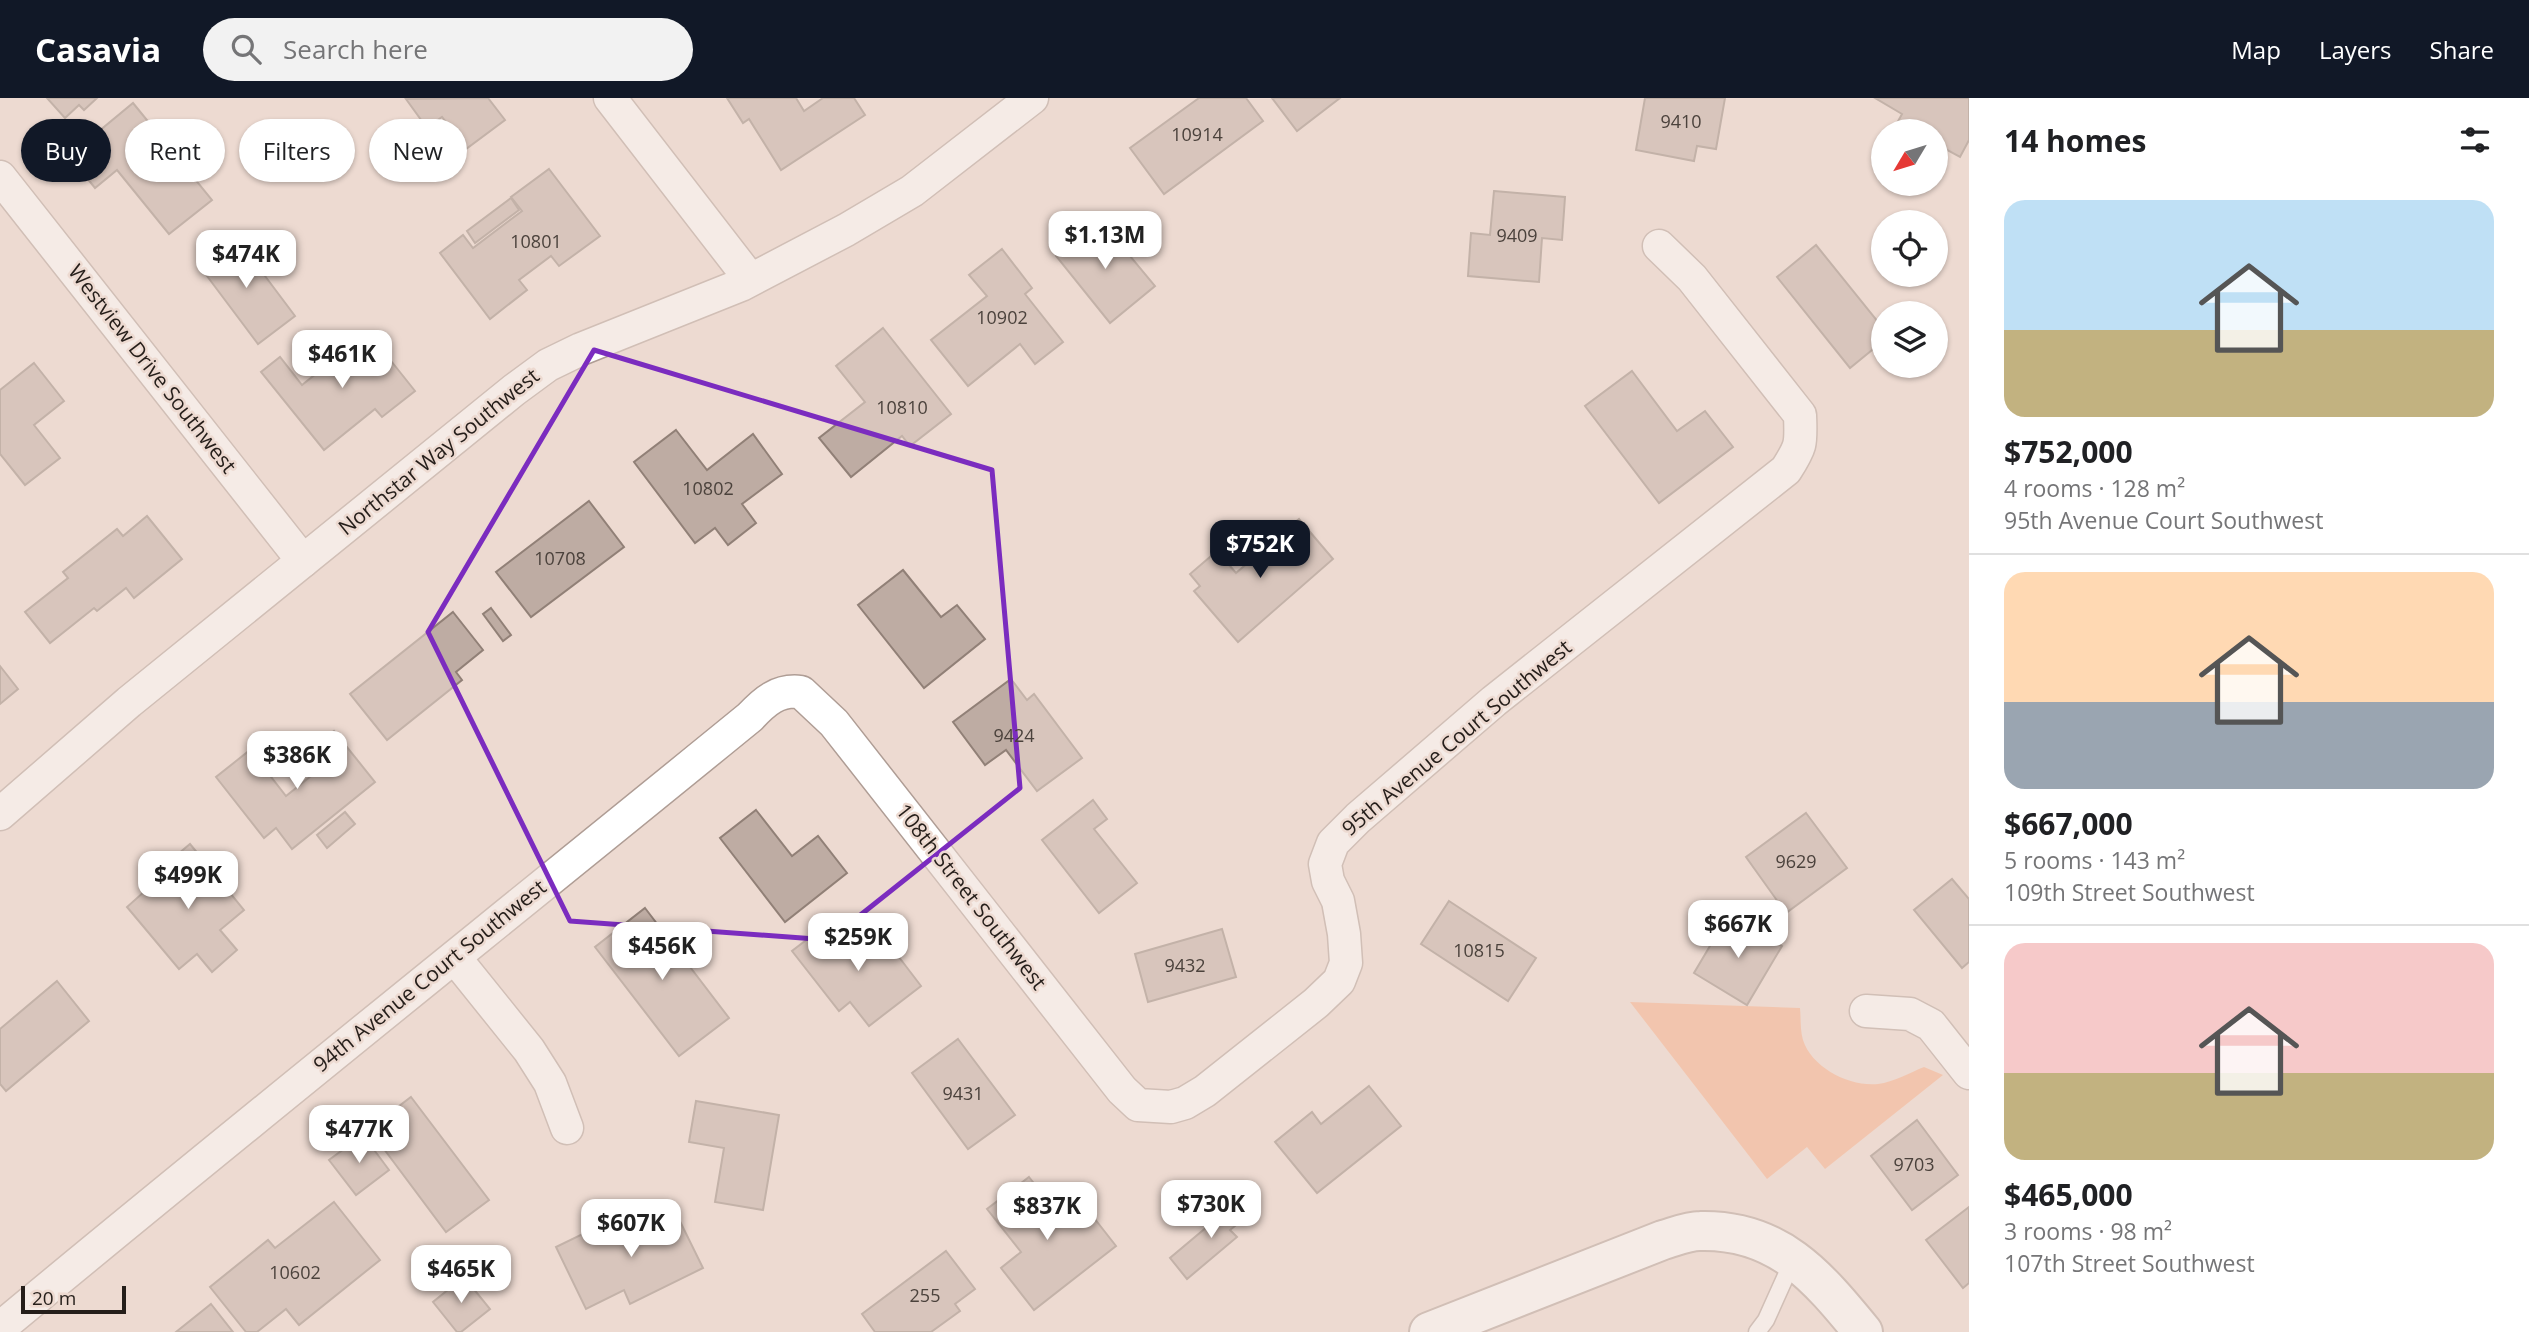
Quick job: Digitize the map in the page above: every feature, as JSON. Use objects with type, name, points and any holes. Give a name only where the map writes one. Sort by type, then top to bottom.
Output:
[{"type":"street","points":[[610,98],[750,279]]},
{"type":"street","name":"Northstar Way Southwest","points":[[0,814],[129,702],[548,365],[581,349],[741,285],[846,230],[912,191],[1032,98]]},
{"type":"street","name":"Westview Drive Southwest","points":[[0,177],[303,561]]},
{"type":"street","name":"95th Avenue Court Southwest","points":[[1138,1105],[1171,1107],[1185,1103],[1205,1091],[1324,996],[1339,981],[1346,963],[1345,934],[1338,901],[1328,881],[1325,864],[1333,843],[1358,818],[1494,701],[1786,470],[1800,449],[1800,415],[1692,278],[1658,246]]},
{"type":"street","name":"94th Avenue Court Southwest","points":[[0,1328],[215,1149],[455,958],[750,717],[766,701],[782,692],[801,692]]},
{"type":"street","name":"108th Street Southwest","points":[[801,692],[834,723],[1122,1090],[1138,1105]]},
{"type":"street","points":[[455,958],[529,1050],[550,1083],[567,1128]]},
{"type":"street","points":[[1866,1011],[1910,1014],[1931,1026],[1969,1073]]},
{"type":"street","points":[[1429,1332],[1663,1240],[1698,1230],[1756,1237],[1781,1250],[1817,1280],[1863,1332]]},
{"type":"lane","points":[[1757,1332],[1766,1320],[1793,1260]]},
{"type":"highlighted area","points":[[594,350],[992,470],[1020,788],[829,940],[570,921],[428,632]]},
{"type":"shaded area","points":[[1630,1002],[1800,1008],[1802,1036],[1808,1050],[1833,1074],[1867,1084],[1896,1079],[1924,1067],[1943,1075],[1825,1169],[1807,1147],[1767,1179]]},
{"type":"building","points":[[47,98],[97,98],[84,110],[79,105],[65,118]]},
{"type":"building","points":[[488,98],[505,120],[467,148],[467,119],[420,119],[406,99]]},
{"type":"building","points":[[727,98],[796,98],[804,111],[823,98],[854,98],[865,115],[781,170],[749,119],[743,123]]},
{"type":"building","points":[[1199,98],[1246,98],[1263,121],[1164,194],[1130,148]]},
{"type":"building","points":[[1272,98],[1340,98],[1297,131]]},
{"type":"building","points":[[1645,98],[1725,98],[1716,149],[1697,146],[1694,161],[1636,150]]},
{"type":"building","points":[[1875,98],[1969,98],[1969,140],[1960,157],[1948,150],[1948,119],[1899,119],[1902,114]]},
{"type":"building","points":[[133,103],[146,119],[125,119],[125,180],[117,170],[111,175],[111,121]]},
{"type":"building","points":[[549,169],[600,236],[559,266],[551,256],[519,280],[527,290],[490,319],[440,253],[463,235],[473,248],[522,211],[511,197]]},
{"type":"building","points":[[90,182],[102,182],[95,188]]},
{"type":"building","points":[[127,182],[197,182],[212,200],[169,234]]},
{"type":"building","points":[[1494,191],[1565,197],[1562,240],[1542,238],[1539,282],[1468,276],[1471,233],[1490,235]]},
{"type":"building","points":[[511,198],[519,210],[475,243],[467,231]]},
{"type":"building","points":[[1100,220],[1155,286],[1110,323],[1056,256]]},
{"type":"building","points":[[235,236],[295,316],[258,344],[198,264]]},
{"type":"building","points":[[1816,245],[1871,313],[1871,351],[1850,368],[1777,277]]},
{"type":"building","points":[[1002,249],[1032,288],[1025,294],[1063,342],[1035,364],[1020,344],[968,386],[931,340],[987,296],[969,275]]},
{"type":"building","points":[[883,328],[951,414],[910,446],[902,436],[851,477],[819,438],[865,402],[836,366]]},
{"type":"building","points":[[368,332],[415,391],[382,417],[375,409],[324,450],[261,372],[280,357],[302,385]]},
{"type":"building","points":[[34,363],[64,401],[34,425],[60,458],[25,485],[0,454],[0,390]]},
{"type":"building","points":[[1632,371],[1677,431],[1705,411],[1733,447],[1659,503],[1585,406]]},
{"type":"building","points":[[676,430],[707,470],[753,434],[782,474],[742,504],[756,523],[728,545],[715,528],[695,543],[634,462]]},
{"type":"building","points":[[589,501],[624,547],[531,617],[496,572]]},
{"type":"building","points":[[147,516],[182,559],[134,598],[126,588],[97,611],[94,608],[50,643],[25,612],[68,578],[63,572],[117,529],[123,536]]},
{"type":"building","points":[[1299,519],[1333,559],[1238,642],[1194,591],[1200,586],[1190,574],[1217,551],[1236,573]]},
{"type":"building","points":[[903,570],[941,617],[957,605],[985,639],[924,688],[858,605]]},
{"type":"building","points":[[491,608],[511,635],[503,641],[483,614]]},
{"type":"building","points":[[453,612],[483,650],[456,672],[462,680],[387,740],[350,694]]},
{"type":"building","points":[[0,666],[18,689],[0,704]]},
{"type":"building","points":[[1011,679],[1027,700],[1034,694],[1082,758],[1037,791],[1006,750],[985,765],[953,722]]},
{"type":"building","points":[[334,731],[375,782],[292,849],[276,828],[264,838],[216,777],[250,750],[286,796],[321,768],[308,752]]},
{"type":"building","points":[[1093,800],[1107,819],[1094,829],[1137,883],[1099,913],[1042,840]]},
{"type":"building","points":[[756,810],[792,856],[818,836],[847,873],[785,922],[720,838]]},
{"type":"building","points":[[345,812],[355,824],[327,848],[317,835]]},
{"type":"building","points":[[1806,813],[1847,868],[1786,913],[1746,857]]},
{"type":"building","points":[[190,844],[244,910],[220,930],[237,950],[212,972],[197,954],[179,969],[127,907],[145,891],[140,886]]},
{"type":"building","points":[[1952,879],[1969,899],[1969,962],[1962,968],[1914,910]]},
{"type":"building","points":[[1449,901],[1536,958],[1508,1001],[1421,944]]},
{"type":"building","points":[[645,908],[729,1018],[679,1056],[595,947]]},
{"type":"building","points":[[1729,914],[1782,946],[1747,1005],[1694,973]]},
{"type":"building","points":[[876,927],[921,986],[869,1026],[850,1002],[839,1011],[792,951],[822,928],[842,953]]},
{"type":"building","points":[[1222,929],[1236,977],[1148,1002],[1135,954]]},
{"type":"building","points":[[57,981],[89,1021],[6,1091],[0,1084],[0,1029]]},
{"type":"building","points":[[958,1039],[1015,1115],[968,1149],[912,1073]]},
{"type":"building","points":[[1369,1086],[1401,1126],[1317,1193],[1275,1142],[1312,1112],[1321,1124]]},
{"type":"building","points":[[411,1097],[489,1200],[446,1232],[369,1129]]},
{"type":"building","points":[[696,1101],[779,1115],[763,1210],[715,1202],[724,1148],[689,1142]]},
{"type":"building","points":[[1917,1120],[1958,1175],[1912,1210],[1871,1156]]},
{"type":"building","points":[[363,1135],[389,1170],[356,1195],[329,1160]]},
{"type":"building","points":[[1029,1177],[1063,1220],[1083,1204],[1116,1246],[1034,1310],[1001,1268],[1021,1252],[987,1209]]},
{"type":"building","points":[[1247,1199],[1256,1209],[1230,1230],[1237,1237],[1187,1279],[1170,1258],[1239,1200],[1241,1203]]},
{"type":"building","points":[[334,1202],[380,1260],[299,1325],[286,1309],[257,1332],[246,1332],[210,1287],[268,1240],[275,1248]]},
{"type":"building","points":[[671,1203],[703,1268],[630,1304],[624,1290],[586,1309],[556,1247],[599,1226],[606,1240],[641,1223],[639,1219]]},
{"type":"building","points":[[1969,1207],[1969,1283],[1963,1288],[1926,1240]]},
{"type":"building","points":[[946,1251],[975,1289],[955,1304],[960,1311],[931,1332],[875,1332],[862,1314]]},
{"type":"building","points":[[464,1277],[490,1309],[461,1332],[457,1332],[433,1302]]},
{"type":"building","points":[[211,1304],[233,1332],[176,1332]]}]
